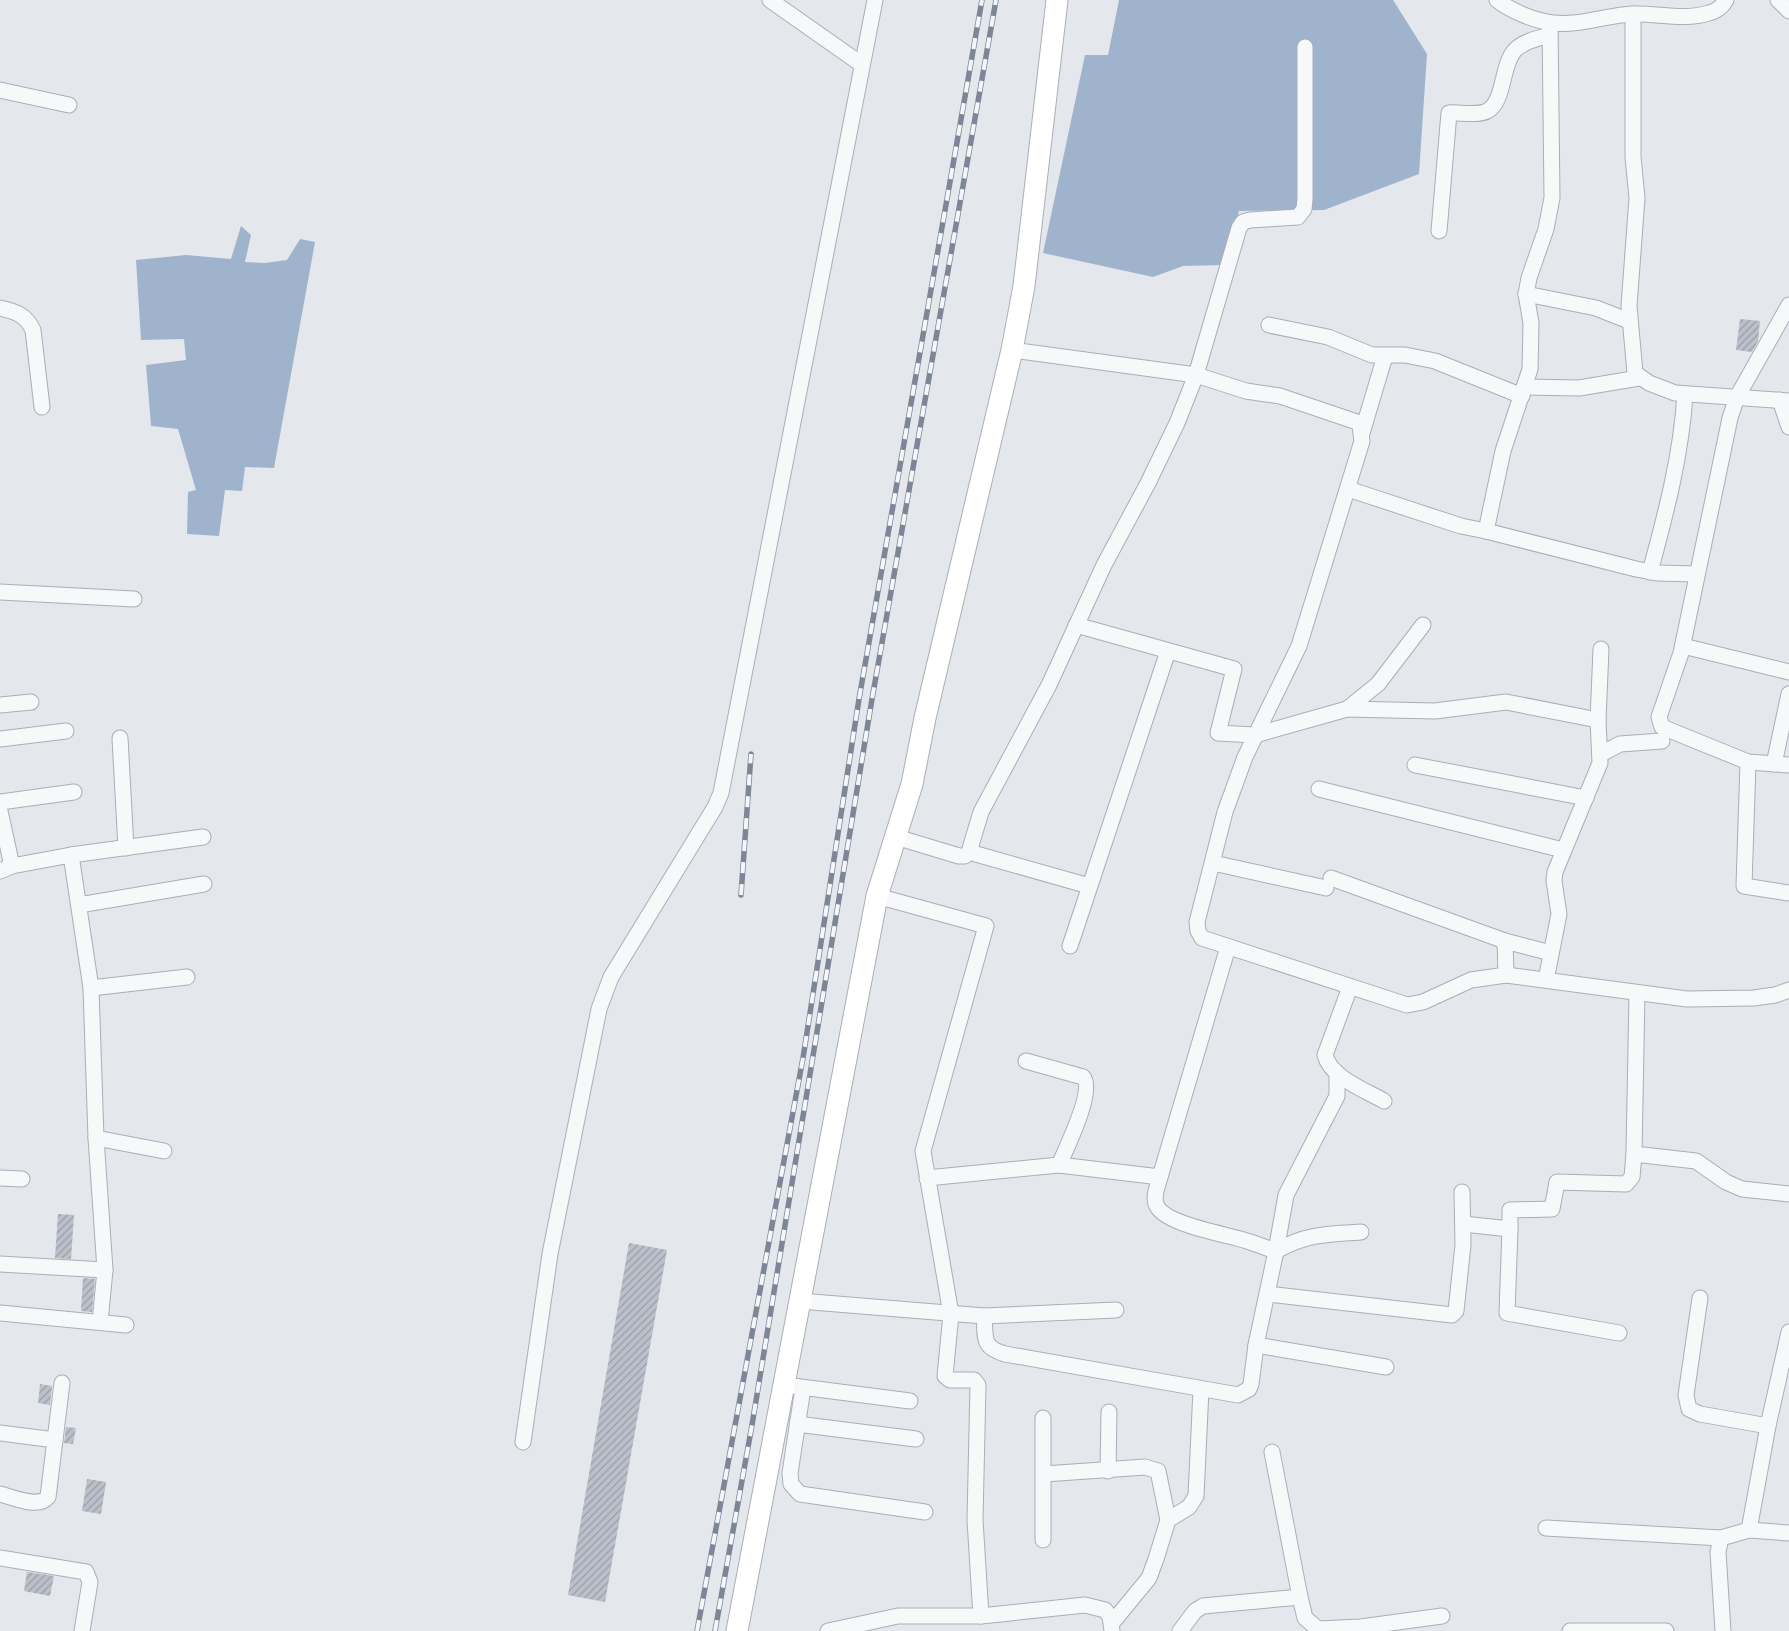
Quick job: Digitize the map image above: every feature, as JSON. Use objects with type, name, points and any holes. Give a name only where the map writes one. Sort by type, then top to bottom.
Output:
[{"type":"street","points":[[770,0],[862,64]]},
{"type":"street","points":[[523,1442],[550,1254],[599,1008],[611,977],[715,808],[721,793],[875,0]]},
{"type":"street","points":[[738,1631],[793,1386],[800,1301],[877,896],[912,784],[925,718],[1012,350],[1024,286],[1057,0]]},
{"type":"street","points":[[1497,0],[1550,29]]},
{"type":"street","points":[[1439,231],[1449,112],[1485,112],[1495,106],[1507,65],[1514,51],[1550,29],[1565,24],[1633,14],[1693,16],[1710,13],[1722,7],[1726,0]]},
{"type":"street","points":[[1778,0],[1789,11]]},
{"type":"street","points":[[1633,14],[1633,157],[1637,198],[1629,320],[1633,368],[1639,378]]},
{"type":"street","points":[[1486,531],[1503,451],[1530,370],[1531,323],[1526,294],[1529,278],[1546,229],[1552,198],[1550,29]]},
{"type":"street","points":[[896,837],[959,856],[965,856],[969,852],[981,812],[1049,685],[1104,565],[1152,474],[1196,375],[1239,228],[1243,222],[1250,220],[1298,217],[1304,209],[1305,47]]},
{"type":"street","points":[[0,90],[69,105]]},
{"type":"street","points":[[1526,294],[1596,308],[1629,320]]},
{"type":"street","points":[[1789,305],[1737,397],[1730,418],[1683,646],[1659,717],[1662,728],[1748,762],[1781,765],[1789,694]]},
{"type":"street","points":[[0,308],[22,315],[29,322],[33,330],[42,407]]},
{"type":"street","points":[[1269,326],[1328,337],[1372,355],[1405,355],[1435,362],[1524,391],[1579,388],[1639,378],[1684,395],[1784,400],[1789,426]]},
{"type":"street","points":[[1012,350],[1196,375],[1236,389],[1280,396],[1356,422],[1362,433]]},
{"type":"street","points":[[1386,356],[1362,433],[1362,441],[1348,489],[1299,646],[1255,734],[1225,812],[1197,922],[1198,931],[1202,938],[1350,987],[1415,1005],[1471,980],[1506,975],[1687,1000],[1774,996],[1789,990]]},
{"type":"street","points":[[1650,572],[1671,495],[1681,442],[1684,395]]},
{"type":"street","points":[[1348,489],[1486,531],[1650,572],[1697,574]]},
{"type":"street","points":[[0,592],[134,599]]},
{"type":"street","points":[[1076,625],[1234,670],[1218,733],[1255,734],[1347,710],[1435,711],[1506,702],[1598,720]]},
{"type":"street","points":[[1347,710],[1378,684],[1423,625]]},
{"type":"street","points":[[1683,646],[1789,672]]},
{"type":"street","points":[[1546,980],[1559,914],[1554,881],[1555,872],[1598,773],[1601,754],[1598,720],[1601,649]]},
{"type":"street","points":[[1070,946],[1168,651]]},
{"type":"street","points":[[0,705],[31,702]]},
{"type":"street","points":[[0,739],[66,731]]},
{"type":"street","points":[[120,738],[126,848]]},
{"type":"street","points":[[1601,754],[1620,744],[1662,741]]},
{"type":"street","points":[[1748,762],[1744,886],[1789,893]]},
{"type":"street","points":[[1416,765],[1586,798]]},
{"type":"street","points":[[1319,789],[1564,850]]},
{"type":"street","points":[[0,802],[74,792]]},
{"type":"street","points":[[0,812],[6,868],[71,855],[203,837]]},
{"type":"street","points":[[969,852],[1089,886]]},
{"type":"street","points":[[71,855],[91,988],[96,1138],[105,1270],[100,1322]]},
{"type":"street","points":[[1213,862],[1329,883],[1505,941],[1551,953]]},
{"type":"street","points":[[79,905],[204,884]]},
{"type":"street","points":[[877,896],[986,926],[923,1150],[951,1314],[945,1376],[950,1380],[974,1380],[978,1385],[975,1520],[981,1616]]},
{"type":"street","points":[[1505,941],[1506,975]]},
{"type":"street","points":[[1228,947],[1160,1177],[1156,1204],[1162,1212],[1196,1227],[1246,1240],[1276,1251]]},
{"type":"street","points":[[91,988],[187,977]]},
{"type":"street","points":[[1350,987],[1325,1055],[1327,1064],[1337,1074],[1384,1101]]},
{"type":"street","points":[[1619,1333],[1507,1314],[1510,1210],[1552,1209],[1555,1205],[1557,1182],[1626,1184],[1630,1182],[1634,1154],[1637,993]]},
{"type":"street","points":[[1026,1061],[1083,1076],[1086,1080],[1087,1088],[1076,1127],[1059,1165]]},
{"type":"street","points":[[984,1316],[987,1345],[990,1350],[1201,1389],[1238,1395],[1246,1392],[1251,1384],[1256,1345],[1268,1294],[1286,1195],[1337,1096],[1337,1074]]},
{"type":"street","points":[[96,1138],[164,1151]]},
{"type":"street","points":[[1634,1154],[1696,1160],[1726,1182],[1742,1189],[1789,1194]]},
{"type":"street","points":[[927,1178],[1059,1165],[1160,1177]]},
{"type":"street","points":[[0,1178],[22,1179]]},
{"type":"street","points":[[1268,1294],[1452,1315],[1456,1311],[1462,1268],[1462,1192]]},
{"type":"street","points":[[1463,1224],[1510,1229]]},
{"type":"street","points":[[1276,1251],[1295,1240],[1318,1234],[1361,1232]]},
{"type":"street","points":[[0,1264],[105,1270]]},
{"type":"street","points":[[1700,1298],[1686,1394],[1689,1409],[1700,1414],[1768,1426]]},
{"type":"street","points":[[800,1301],[984,1316],[1116,1310]]},
{"type":"street","points":[[0,1313],[126,1325]]},
{"type":"street","points":[[1749,1530],[1768,1426],[1789,1332]]},
{"type":"street","points":[[1256,1345],[1386,1367]]},
{"type":"street","points":[[0,1494],[34,1502],[45,1501],[48,1497],[62,1383]]},
{"type":"street","points":[[793,1386],[910,1401]]},
{"type":"street","points":[[793,1386],[797,1424],[791,1484],[800,1494],[925,1512]]},
{"type":"street","points":[[1168,1520],[1194,1503],[1196,1496],[1201,1389]]},
{"type":"street","points":[[1108,1412],[1108,1471]]},
{"type":"street","points":[[1042,1540],[1043,1418]]},
{"type":"street","points":[[797,1424],[916,1439]]},
{"type":"street","points":[[0,1434],[55,1440]]},
{"type":"street","points":[[1272,1452],[1305,1618],[1318,1629],[1361,1627],[1442,1616]]},
{"type":"street","points":[[1044,1474],[1145,1467],[1158,1471],[1162,1480],[1168,1520],[1149,1578],[1112,1627]]},
{"type":"street","points":[[1546,1528],[1721,1538],[1749,1530],[1789,1533]]},
{"type":"street","points":[[1721,1538],[1718,1552],[1723,1631]]},
{"type":"street","points":[[0,1558],[86,1572],[90,1582],[82,1631]]},
{"type":"street","points":[[1180,1631],[1195,1611],[1202,1606],[1300,1597]]},
{"type":"street","points":[[828,1631],[898,1616],[981,1616],[1085,1605],[1105,1610],[1112,1627]]},
{"type":"street","points":[[1570,1631],[1666,1631]]},
{"type":"water","points":[[1119,0],[1393,0],[1427,54],[1419,174],[1324,210],[1239,211],[1224,265],[1183,266],[1153,277],[1043,253],[1085,55],[1108,55]]},
{"type":"water","points":[[241,226],[251,235],[245,262],[265,263],[287,260],[300,239],[315,242],[274,468],[245,467],[242,491],[225,490],[219,536],[187,534],[188,492],[196,490],[178,429],[151,426],[146,365],[186,360],[184,339],[141,340],[136,260],[186,255],[231,259]]},
{"type":"building","points":[[1740,319],[1760,321],[1758,341],[1752,352],[1736,350]]},
{"type":"building","points":[[58,1214],[74,1215],[71,1259],[55,1258]]},
{"type":"building","points":[[629,1243],[667,1250],[605,1602],[568,1595]]},
{"type":"building","points":[[83,1278],[95,1279],[92,1312],[81,1311]]},
{"type":"building","points":[[40,1384],[52,1386],[50,1405],[38,1403]]},
{"type":"building","points":[[66,1427],[76,1428],[73,1444],[64,1443]]},
{"type":"building","points":[[87,1479],[106,1482],[101,1514],[82,1511]]},
{"type":"building","points":[[27,1572],[54,1576],[50,1596],[24,1591]]},
{"type":"railway","points":[[697,1631],[803,1058],[859,699],[982,0]]},
{"type":"railway","points":[[715,1631],[752,1425],[872,699],[996,0]]},
{"type":"railway","points":[[741,895],[751,754]]}]
